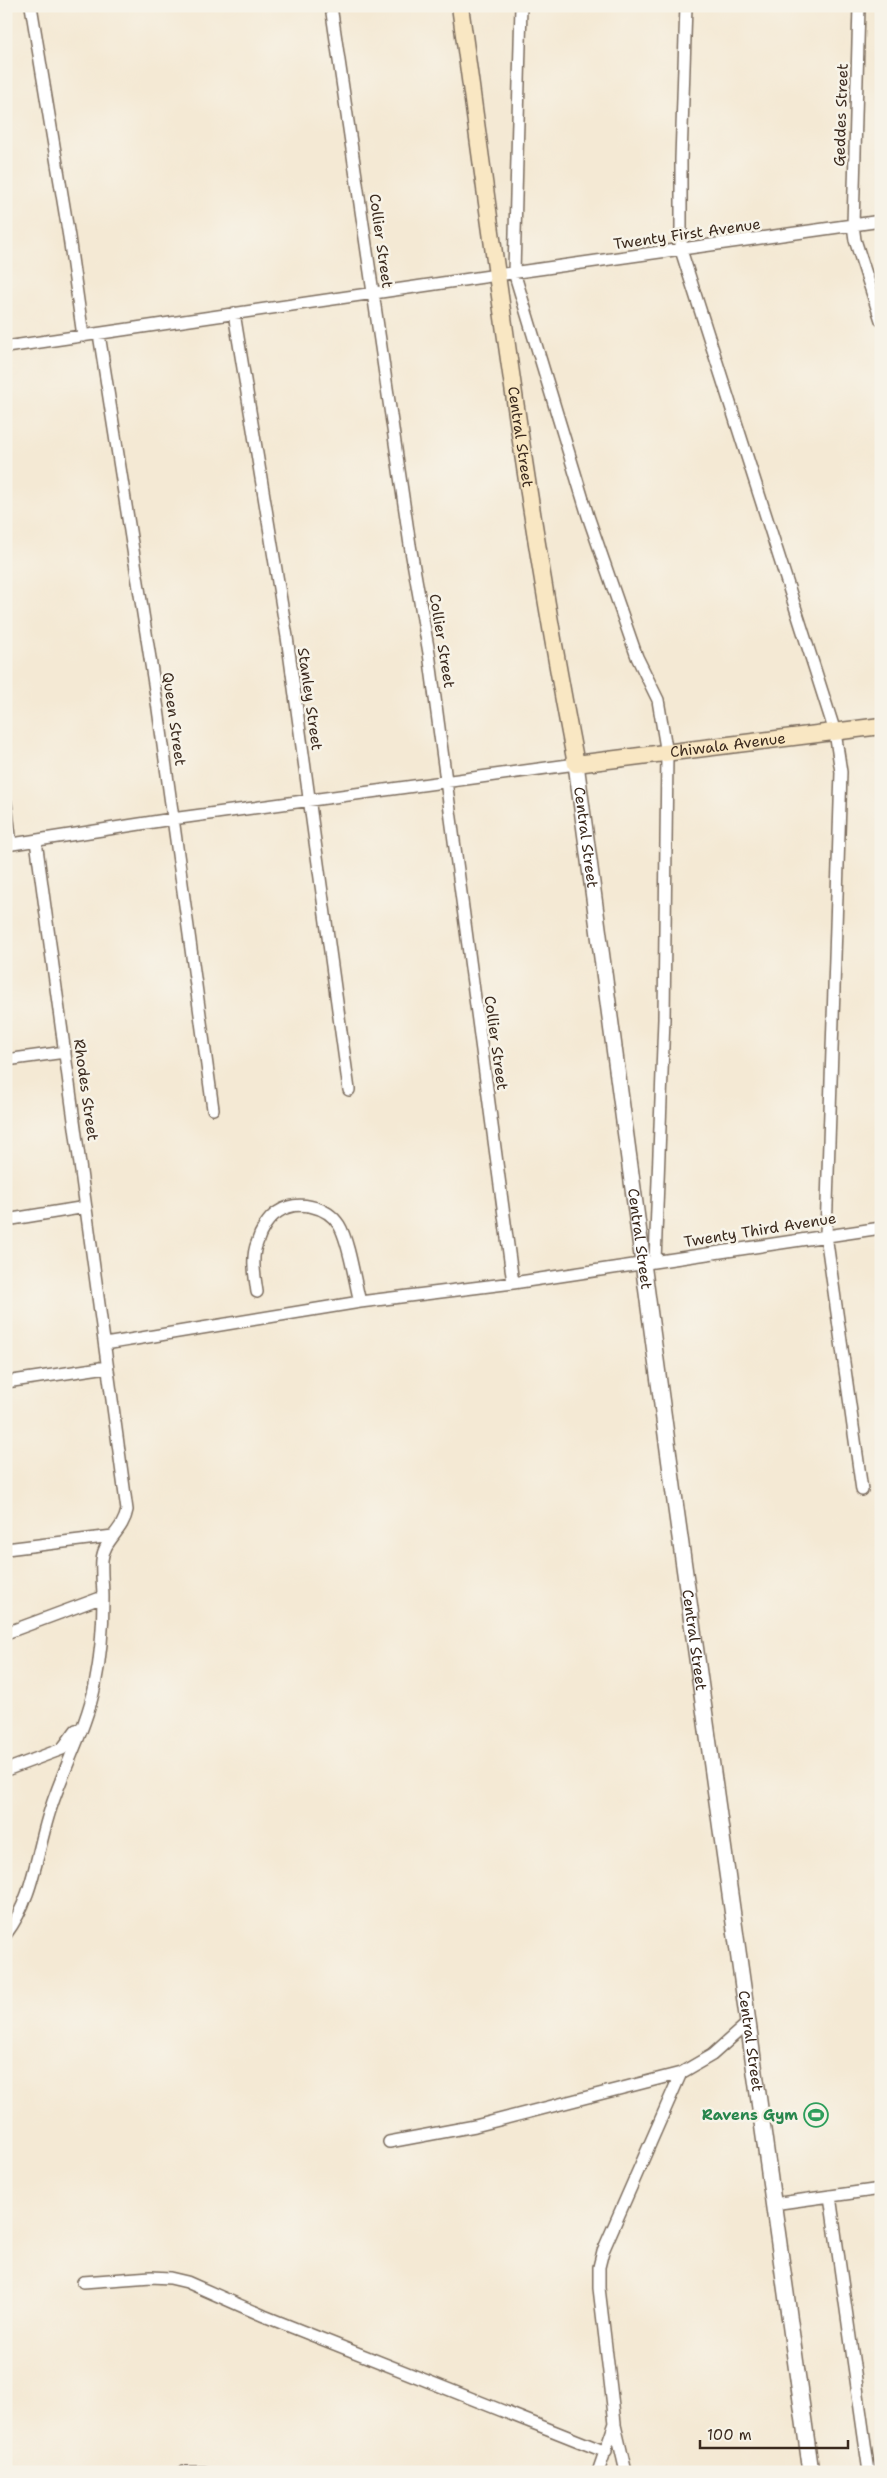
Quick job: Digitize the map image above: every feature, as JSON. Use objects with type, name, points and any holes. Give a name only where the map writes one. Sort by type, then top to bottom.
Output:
[{"type":"main road","name":"Central Street","points":[[460,6],[497,274],[556,661],[576,764]]},
{"type":"main road","name":"Chiwala Avenue","points":[[576,764],[881,726]]},
{"type":"street","points":[[31,6],[69,237],[82,336]]},
{"type":"street","name":"Collier Street","points":[[330,6],[447,783],[513,1283]]},
{"type":"street","points":[[521,6],[514,272],[588,516],[637,657],[658,700],[667,754],[664,1019],[649,1262]]},
{"type":"street","points":[[686,6],[681,159],[681,250],[835,732],[841,772],[826,1235],[862,1490]]},
{"type":"street","name":"Geddes Street","points":[[859,6],[853,225],[855,240],[881,320]]},
{"type":"street","name":"Twenty First Avenue","points":[[6,347],[497,274],[881,221]]},
{"type":"street","name":"Stanley Street","points":[[234,313],[287,637],[349,1090]]},
{"type":"street","name":"Queen Street","points":[[99,334],[133,543],[213,1109]]},
{"type":"street","points":[[6,803],[9,845],[172,819],[309,802],[576,764]]},
{"type":"street","name":"Central Street","points":[[576,764],[649,1262],[773,2204],[811,2472]]},
{"type":"street","name":"Rhodes Street","points":[[6,1934],[17,1920],[28,1892],[48,1816],[84,1721],[95,1686],[101,1644],[102,1560],[104,1548],[124,1523],[127,1510],[36,841]]},
{"type":"street","points":[[6,1060],[65,1052]]},
{"type":"street","points":[[257,1292],[254,1255],[261,1233],[277,1212],[287,1207],[307,1206],[328,1213],[340,1226],[360,1302]]},
{"type":"street","points":[[6,1220],[86,1207]]},
{"type":"street","name":"Twenty Third Avenue","points":[[105,1344],[360,1302],[513,1283],[881,1228]]},
{"type":"street","points":[[6,1382],[107,1367]]},
{"type":"street","points":[[6,1549],[114,1536]]},
{"type":"street","points":[[6,1633],[103,1597]]},
{"type":"street","points":[[6,1770],[62,1749],[84,1721]]},
{"type":"street","points":[[389,2142],[475,2126],[681,2073],[712,2055],[750,2022]]},
{"type":"street","points":[[626,2472],[615,2423],[599,2288],[599,2267],[603,2251],[681,2073]]},
{"type":"street","points":[[773,2204],[881,2189]]},
{"type":"street","points":[[830,2196],[869,2472]]},
{"type":"street","points":[[84,2282],[151,2277],[170,2278],[187,2282],[274,2319],[606,2452]]},
{"type":"street","points":[[598,2472],[615,2423]]},
{"type":"street","points":[[184,2472],[204,2472]]},
{"type":"place","name":"Ravens Gym","points":[[816,2115]]}]
